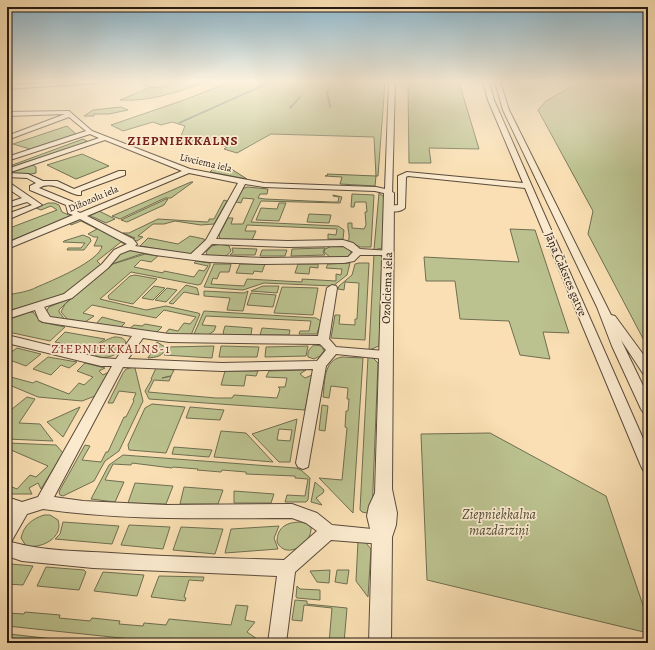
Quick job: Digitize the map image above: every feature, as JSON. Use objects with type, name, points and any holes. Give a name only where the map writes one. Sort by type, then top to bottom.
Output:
[{"type":"street","points":[[7,114],[36,112]]},
{"type":"street","name":"Ozolciema iela","points":[[380,643],[382,537],[387,526],[387,503],[383,495],[391,112]]},
{"type":"street","name":"Jāņa Čakstes gatve","points":[[496,112],[648,466]]},
{"type":"street","name":"Jāņa Čakstes gatve","points":[[507,112],[602,307],[618,346],[648,409]]},
{"type":"street","name":"Līvciema iela","points":[[70,114],[90,132],[188,171],[264,185],[376,189],[389,193]]},
{"type":"street","points":[[7,138],[70,114]]},
{"type":"street","points":[[7,159],[90,132]]},
{"type":"street","points":[[75,136],[94,142]]},
{"type":"street","points":[[7,178],[106,138]]},
{"type":"street","name":"Dižozolu iela","points":[[7,246],[188,171]]},
{"type":"street","points":[[7,178],[28,176],[42,183],[54,183],[76,192],[122,173]]},
{"type":"street","points":[[388,208],[398,208],[402,206],[402,176],[407,174],[448,176],[528,186]]},
{"type":"street","points":[[7,178],[20,192],[20,195],[38,205],[7,217]]},
{"type":"street","points":[[194,257],[210,241],[243,181]]},
{"type":"street","points":[[20,192],[33,188],[42,183]]},
{"type":"street","points":[[33,188],[70,204],[71,211],[79,216],[130,241],[132,244],[129,247]]},
{"type":"street","points":[[7,206],[27,199]]},
{"type":"street","points":[[210,241],[288,244],[343,243],[350,245],[358,252],[388,253]]},
{"type":"street","points":[[7,316],[68,296],[105,266],[111,257],[122,249],[129,247],[222,260],[344,260],[351,258],[358,252]]},
{"type":"street","points":[[324,340],[332,288]]},
{"type":"street","points":[[38,306],[43,318],[47,320],[139,335],[191,339],[324,340],[333,350],[385,355]]},
{"type":"street","points":[[602,307],[641,359],[648,372]]},
{"type":"street","points":[[43,502],[120,362],[139,335]]},
{"type":"street","points":[[7,339],[79,356],[92,361],[222,367],[320,365]]},
{"type":"street","points":[[303,463],[320,365],[333,350]]},
{"type":"street","points":[[7,504],[22,509],[43,502],[83,508],[166,512],[292,512],[307,514],[319,522],[328,532],[382,537]]},
{"type":"street","points":[[7,536],[22,509]]},
{"type":"street","points":[[277,643],[287,568],[328,532]]},
{"type":"street","points":[[7,548],[19,553],[54,556],[182,565],[287,568]]},
{"type":"green space","points":[[89,112],[117,112],[94,114],[94,116],[84,116]]},
{"type":"green space","points":[[148,112],[383,112],[378,176],[376,176],[374,137],[271,134],[237,153],[224,149],[227,147],[203,141],[179,141],[185,126],[172,122],[161,125],[153,122],[123,131],[111,125]]},
{"type":"green space","points":[[408,112],[468,112],[479,149],[429,148],[431,163],[409,163]]},
{"type":"green space","points":[[539,112],[648,112],[648,348],[588,234],[593,211]]},
{"type":"green space","points":[[67,126],[76,134],[30,149],[13,144]]},
{"type":"green space","points":[[83,139],[87,141],[79,146],[7,170],[7,167]]},
{"type":"green space","points":[[82,154],[109,166],[76,179],[47,165]]},
{"type":"green space","points":[[31,164],[36,167],[36,173],[7,173]]},
{"type":"green space","points":[[217,167],[228,167],[247,179],[210,172]]},
{"type":"green space","points":[[327,174],[376,176],[375,186],[340,184],[342,177],[325,176],[328,175]]},
{"type":"green space","points":[[193,182],[171,198],[165,198],[120,219],[112,216]]},
{"type":"green space","points":[[247,187],[268,189],[267,194],[260,194],[258,198],[265,199],[338,202],[339,197],[333,195],[342,197],[340,203],[261,201],[251,222],[338,226],[344,230],[343,239],[328,239],[328,234],[336,235],[337,229],[247,225],[245,231],[256,231],[252,240],[220,239],[219,235],[228,218],[233,218],[231,224],[243,224],[254,199],[243,198],[241,203],[236,202],[242,189]]},
{"type":"green space","points":[[379,193],[384,197],[382,248],[374,250]]},
{"type":"green space","points":[[352,194],[374,195],[371,247],[360,247],[348,241],[348,223],[352,223],[352,228],[364,229],[366,225],[366,202],[355,202],[354,207],[351,207]]},
{"type":"green space","points":[[168,199],[164,205],[127,222],[121,220]]},
{"type":"green space","points":[[224,200],[227,201],[214,224],[201,225],[175,221],[164,224],[153,224],[138,236],[143,237],[137,241],[132,240],[135,238],[123,233],[129,233],[158,219],[207,222],[209,219],[214,219]]},
{"type":"green space","points":[[48,203],[59,205],[62,212],[71,216],[7,242],[7,229],[57,210],[51,206],[41,210],[36,208]]},
{"type":"green space","points":[[279,203],[286,203],[279,221],[256,220],[261,208],[277,209]]},
{"type":"green space","points":[[99,211],[115,219],[106,223],[93,217],[88,217]]},
{"type":"green space","points":[[309,214],[331,215],[329,223],[307,222]]},
{"type":"green space","points":[[80,219],[127,243],[127,246],[121,242],[97,261],[101,265],[66,295],[7,311],[7,295],[30,290],[74,270],[93,258],[99,252],[102,246],[94,246],[98,237],[88,234],[97,229],[81,221],[71,225],[69,223]]},
{"type":"green space","points":[[510,229],[535,230],[569,333],[543,332],[550,359],[520,355],[509,321],[460,319],[455,281],[426,281],[424,257],[519,262]]},
{"type":"green space","points":[[83,235],[90,238],[91,241],[84,250],[67,250],[68,248],[81,248],[85,243],[63,242],[64,241]]},
{"type":"green space","points":[[190,236],[204,239],[206,242],[196,252],[189,254],[140,246],[148,238],[178,244]]},
{"type":"green space","points":[[220,244],[229,246],[231,251],[229,254],[220,258],[207,255],[206,252],[212,246]]},
{"type":"green space","points":[[332,246],[344,246],[350,250],[351,253],[347,257],[331,258],[324,252],[325,249]]},
{"type":"green space","points":[[232,248],[257,249],[255,255],[230,255],[233,252]]},
{"type":"green space","points":[[325,248],[323,252],[325,255],[291,256],[292,249]]},
{"type":"green space","points":[[127,250],[144,253],[112,264],[113,257]]},
{"type":"green space","points":[[262,250],[287,250],[285,256],[260,256]]},
{"type":"green space","points":[[145,254],[158,256],[151,262],[141,260],[134,267],[194,277],[199,270],[204,271],[208,266],[194,263],[196,261],[210,263],[210,266],[201,284],[198,285],[131,272],[100,299],[146,310],[166,306],[198,313],[200,314],[191,335],[165,334],[169,329],[178,331],[184,323],[190,324],[196,317],[164,310],[156,318],[92,305],[83,313],[94,316],[85,322],[67,319],[61,312],[65,304],[113,264]]},
{"type":"green space","points":[[374,254],[382,256],[379,346],[369,350]]},
{"type":"green space","points":[[350,263],[347,275],[333,286],[264,283],[243,290],[204,287],[214,264],[231,264],[229,272],[220,272],[217,279],[213,278],[211,284],[244,286],[247,279],[302,282],[302,279],[336,281],[336,274],[341,275],[342,269],[326,268],[328,264]]},
{"type":"green space","points":[[369,263],[365,340],[331,338],[335,315],[340,315],[339,324],[355,325],[355,319],[357,319],[359,283],[345,282],[344,290],[338,289],[339,286],[352,275],[355,264]]},
{"type":"green space","points":[[240,264],[265,264],[262,272],[254,271],[253,274],[236,273]]},
{"type":"green space","points":[[298,264],[318,264],[318,268],[310,267],[309,274],[295,273]]},
{"type":"green space","points":[[135,275],[157,279],[133,304],[109,299],[108,296],[130,276]]},
{"type":"green space","points":[[186,285],[197,288],[199,295],[184,292],[173,304],[169,303]]},
{"type":"green space","points":[[154,286],[165,288],[153,300],[142,298]]},
{"type":"green space","points":[[263,286],[279,286],[277,293],[251,291]]},
{"type":"green space","points":[[282,287],[318,288],[313,315],[274,313]]},
{"type":"green space","points":[[167,288],[177,290],[166,302],[155,300]]},
{"type":"green space","points":[[204,291],[244,293],[248,291],[243,311],[227,310],[230,298],[204,296]]},
{"type":"green space","points":[[251,293],[276,295],[273,307],[247,305]]},
{"type":"green space","points":[[71,298],[59,310],[66,321],[49,318],[46,312],[49,307]]},
{"type":"green space","points":[[204,311],[316,318],[321,321],[317,334],[299,334],[300,331],[309,331],[311,321],[206,316],[202,325],[216,326],[214,331],[208,335],[194,334]]},
{"type":"green space","points":[[33,312],[41,322],[65,327],[50,341],[7,333],[7,320]]},
{"type":"green space","points":[[102,317],[125,323],[120,328],[96,324]]},
{"type":"green space","points":[[145,324],[162,327],[156,333],[129,329],[134,325],[142,326]]},
{"type":"green space","points":[[225,326],[252,328],[251,335],[225,335],[223,333]]},
{"type":"green space","points":[[262,328],[290,330],[289,335],[260,335]]},
{"type":"green space","points":[[65,332],[105,339],[99,343],[94,351],[55,342]]},
{"type":"green space","points":[[114,337],[119,337],[125,340],[126,342],[122,350],[110,357],[96,356],[98,346],[104,341]]},
{"type":"green space","points":[[157,342],[165,347],[163,353],[159,356],[148,358]]},
{"type":"green space","points":[[314,345],[322,346],[324,351],[320,356],[314,359],[308,357],[308,353]]},
{"type":"green space","points":[[214,346],[212,358],[164,355],[168,347]]},
{"type":"green space","points":[[221,346],[259,347],[257,357],[219,357]]},
{"type":"green space","points":[[308,346],[306,356],[265,357],[266,347]]},
{"type":"green space","points":[[17,348],[41,354],[26,366],[7,359],[7,355]]},
{"type":"green space","points":[[48,357],[77,362],[69,368],[61,365],[51,375],[33,369]]},
{"type":"green space","points":[[342,357],[363,358],[353,513],[319,478],[342,480],[347,428],[345,427],[346,411],[348,411],[349,399],[347,399],[348,388],[331,386],[329,398],[323,397],[328,367],[331,362]]},
{"type":"green space","points":[[368,357],[373,358],[378,363],[372,514],[362,512],[360,510]]},
{"type":"green space","points":[[85,363],[105,368],[99,371],[103,375],[109,372],[95,396],[82,401],[38,397],[7,384],[7,376],[33,383],[36,381],[69,394],[79,383],[84,385],[93,377],[77,371]]},
{"type":"green space","points":[[134,367],[143,401],[119,451],[105,461],[94,481],[63,496],[60,495],[59,492],[61,488],[85,445],[90,446],[82,460],[101,462],[106,452],[108,452],[124,417],[126,417],[134,401],[133,400],[136,393],[119,391],[113,403],[108,403],[123,373],[126,369]]},
{"type":"green space","points":[[156,368],[174,370],[169,381],[154,380],[148,392],[216,398],[232,398],[234,395],[277,398],[280,389],[278,387],[285,387],[287,378],[266,377],[269,371],[306,370],[300,374],[305,378],[312,375],[305,410],[149,399],[145,391]]},
{"type":"green space","points":[[225,371],[258,371],[256,376],[246,375],[244,386],[221,385]]},
{"type":"green space","points":[[27,397],[35,399],[19,423],[40,424],[53,441],[7,439],[7,413]]},
{"type":"green space","points":[[152,404],[185,407],[166,453],[129,450],[128,445],[145,408]]},
{"type":"green space","points":[[322,405],[328,406],[325,431],[319,430]]},
{"type":"green space","points":[[80,407],[63,437],[47,422]]},
{"type":"green space","points":[[190,407],[224,410],[220,420],[186,418]]},
{"type":"green space","points":[[297,419],[290,462],[279,462],[252,434]],"holes":[[[279,429],[292,430],[290,441],[277,440]]]},
{"type":"green space","points":[[221,431],[246,433],[273,462],[214,457]]},
{"type":"green space","name":"Ziepniekkalna mazdārziņi","points":[[490,433],[606,496],[648,620],[648,633],[427,580],[421,434]]},
{"type":"green space","points":[[7,443],[56,445],[63,453],[41,489],[38,483],[29,488],[32,494],[7,494],[7,485],[17,489],[30,475],[36,477],[48,466],[11,450],[7,453]]},
{"type":"green space","points":[[174,447],[212,450],[209,457],[172,454]]},
{"type":"green space","points":[[123,455],[296,468],[301,470],[310,478],[308,500],[306,502],[285,502],[287,495],[305,496],[308,479],[295,478],[295,476],[246,474],[246,472],[222,470],[221,472],[132,463],[131,465],[113,464],[105,480],[124,482],[115,502],[91,499],[109,465]]},
{"type":"green space","points":[[315,482],[324,490],[323,493],[316,498],[322,505],[311,502]]},
{"type":"green space","points":[[135,483],[173,486],[166,504],[128,503]]},
{"type":"green space","points":[[184,487],[223,490],[218,504],[180,504]]},
{"type":"green space","points":[[234,491],[274,494],[271,503],[234,503]]},
{"type":"green space","points":[[44,515],[50,515],[58,520],[58,532],[50,541],[44,544],[38,546],[26,546],[21,538],[24,529],[36,518]]},
{"type":"green space","points":[[63,522],[119,526],[112,544],[55,539],[60,534]]},
{"type":"green space","points":[[302,522],[311,527],[308,539],[298,548],[292,550],[286,550],[281,547],[277,542],[281,529],[288,524]]},
{"type":"green space","points":[[129,525],[170,527],[163,549],[121,545]]},
{"type":"green space","points":[[279,526],[274,538],[278,549],[225,553],[231,529]]},
{"type":"green space","points":[[181,527],[223,529],[215,554],[173,550]]},
{"type":"green space","points":[[358,541],[365,542],[371,549],[368,597],[356,581]]},
{"type":"green space","points":[[11,564],[33,566],[23,585],[7,584],[7,573]]},
{"type":"green space","points":[[46,567],[84,570],[86,572],[79,590],[37,586]]},
{"type":"green space","points":[[330,570],[329,583],[317,582],[310,571]]},
{"type":"green space","points":[[337,570],[349,570],[347,584],[335,582]]},
{"type":"green space","points":[[103,572],[144,575],[137,596],[94,591]]},
{"type":"green space","points":[[159,576],[204,577],[203,581],[189,580],[184,597],[186,598],[185,601],[151,597]]},
{"type":"green space","points":[[297,586],[300,589],[320,590],[320,600],[297,598]]},
{"type":"green space","points":[[295,600],[307,601],[307,604],[347,608],[344,643],[329,643],[332,608],[304,605],[302,621],[292,620]]},
{"type":"green space","points":[[236,605],[248,606],[245,620],[255,622],[247,632],[260,641],[258,643],[169,643],[7,626],[7,613],[24,614],[25,612],[60,615],[59,618],[90,621],[92,618],[120,621],[119,624],[143,626],[144,623],[166,625],[169,619],[231,625]]},
{"type":"green space","points":[[7,634],[9,634],[89,643],[7,643]]},
{"type":"waterway","points":[[179,123],[203,112]]},
{"type":"district","name":"ZIEPNIEKKALNS","points":[[183,140]]},
{"type":"district","name":"ZIEPNIEKKALNS-1","points":[[111,348]]}]
